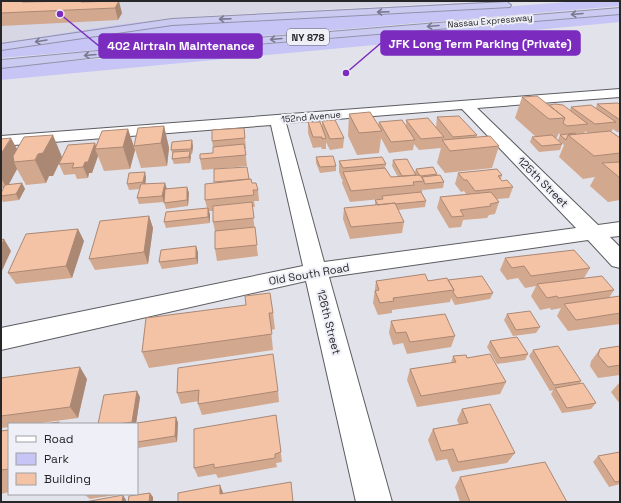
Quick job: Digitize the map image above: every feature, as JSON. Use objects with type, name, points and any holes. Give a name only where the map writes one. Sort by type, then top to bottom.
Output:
[{"type":"highway","points":[[1,47],[172,22],[513,5]]},
{"type":"highway","name":"Nassau Expressway","points":[[1,64],[620,10]]},
{"type":"street","name":"152nd Avenue","points":[[1,141],[620,93]]},
{"type":"street","name":"125th Street","points":[[466,105],[620,260]]},
{"type":"street","name":"126th Street","points":[[277,120],[374,502]]},
{"type":"street","name":"Old South Road","points":[[1,339],[316,271],[620,229]]},
{"type":"shaded area","points":[[1,1],[482,1],[203,16],[155,21],[1,45]]},
{"type":"green space","points":[[518,1],[180,19],[114,27],[1,45],[1,43],[116,25],[179,18]]},
{"type":"green space","points":[[581,1],[620,1],[620,6],[1,58],[1,48],[163,23],[448,11]]},
{"type":"green space","points":[[620,14],[620,22],[1,80],[1,68],[25,65]]},
{"type":"building","points":[[1,1],[119,1],[115,8],[1,13]]},
{"type":"building","points":[[537,96],[565,118],[549,119],[522,97]]},
{"type":"building","points":[[618,103],[620,105],[620,120],[597,104]]},
{"type":"building","points":[[549,105],[563,105],[588,124],[567,126],[563,123],[565,118]]},
{"type":"building","points":[[591,105],[616,122],[595,124],[571,107]]},
{"type":"building","points":[[370,112],[382,131],[359,133],[349,114]]},
{"type":"building","points":[[459,116],[477,135],[453,137],[437,117]]},
{"type":"building","points":[[428,118],[444,137],[421,139],[406,120]]},
{"type":"building","points":[[335,120],[344,138],[330,139],[322,121]]},
{"type":"building","points":[[402,120],[415,140],[391,142],[379,122]]},
{"type":"building","points":[[308,122],[320,122],[326,138],[322,139],[322,137],[313,137]]},
{"type":"building","points":[[164,126],[161,143],[134,146],[138,128]]},
{"type":"building","points":[[244,128],[245,138],[212,141],[212,130]]},
{"type":"building","points":[[128,129],[123,147],[95,149],[102,131]]},
{"type":"building","points":[[610,131],[620,138],[620,153],[594,156],[568,135]]},
{"type":"building","points":[[576,134],[568,135],[566,140],[560,135]]},
{"type":"building","points":[[53,135],[43,153],[38,154],[35,160],[14,162],[13,156],[24,137]]},
{"type":"building","points":[[552,135],[562,144],[542,146],[532,137]]},
{"type":"building","points":[[490,136],[499,146],[450,151],[442,140]]},
{"type":"building","points":[[11,138],[1,154],[1,139]]},
{"type":"building","points":[[192,140],[191,149],[171,150],[172,142]]},
{"type":"building","points":[[95,143],[88,162],[85,162],[83,167],[72,168],[74,163],[59,164],[68,145]]},
{"type":"building","points":[[244,144],[246,155],[200,159],[200,154],[213,153],[213,147]]},
{"type":"building","points":[[190,151],[189,157],[172,159],[173,152]]},
{"type":"building","points":[[333,156],[336,166],[320,167],[316,157]]},
{"type":"building","points":[[382,157],[386,164],[343,168],[339,161]]},
{"type":"building","points":[[407,159],[416,175],[402,176],[393,160]]},
{"type":"building","points":[[620,162],[620,178],[602,163]]},
{"type":"building","points":[[247,167],[249,179],[214,182],[214,169]]},
{"type":"building","points":[[433,167],[437,174],[421,176],[416,169]]},
{"type":"building","points":[[385,168],[391,177],[420,175],[424,181],[413,182],[414,185],[351,191],[343,172]]},
{"type":"building","points":[[497,169],[502,175],[498,176],[502,181],[507,180],[513,187],[475,191],[467,180],[464,180],[458,173]]},
{"type":"building","points":[[145,172],[143,182],[127,184],[129,173]]},
{"type":"building","points":[[440,175],[444,182],[425,184],[422,177]]},
{"type":"building","points":[[251,179],[252,183],[256,183],[258,190],[253,190],[254,195],[205,200],[205,184]]},
{"type":"building","points":[[22,183],[16,194],[1,196],[5,185]]},
{"type":"building","points":[[165,183],[162,196],[137,198],[141,184]]},
{"type":"building","points":[[187,187],[187,200],[164,203],[165,189]]},
{"type":"building","points":[[421,192],[426,201],[378,205],[375,200],[383,199],[382,196]]},
{"type":"building","points":[[491,192],[499,202],[490,204],[491,206],[460,210],[464,216],[452,217],[440,197]]},
{"type":"building","points":[[252,202],[254,218],[213,222],[213,206]]},
{"type":"building","points":[[395,203],[404,222],[351,227],[344,208]]},
{"type":"building","points":[[208,208],[208,217],[164,222],[166,212]]},
{"type":"building","points":[[149,216],[144,252],[89,259],[100,221]]},
{"type":"building","points":[[255,227],[257,245],[215,249],[215,231]]},
{"type":"building","points":[[78,229],[66,266],[8,273],[26,234]]},
{"type":"building","points":[[196,246],[196,258],[159,262],[161,250]]},
{"type":"building","points":[[574,250],[590,268],[531,276],[524,266],[512,268],[505,258]]},
{"type":"building","points":[[425,274],[428,281],[447,278],[454,290],[393,298],[394,301],[380,303],[375,291],[379,290],[376,281]]},
{"type":"building","points":[[482,276],[493,293],[457,298],[448,280]]},
{"type":"building","points":[[602,276],[614,290],[558,298],[557,296],[547,298],[537,284]]},
{"type":"building","points":[[270,293],[273,313],[269,313],[272,334],[142,352],[146,318],[246,305],[245,296]]},
{"type":"building","points":[[620,296],[620,313],[576,320],[564,304]]},
{"type":"building","points":[[530,311],[540,327],[516,330],[507,314]]},
{"type":"building","points":[[445,314],[455,336],[410,342],[406,332],[396,333],[391,321]]},
{"type":"building","points":[[517,337],[528,354],[500,358],[490,341]]},
{"type":"building","points":[[558,346],[581,381],[554,385],[533,350]]},
{"type":"building","points":[[620,346],[620,365],[608,367],[598,355],[600,349]]},
{"type":"building","points":[[273,354],[278,391],[198,404],[199,390],[177,393],[178,368]]},
{"type":"building","points":[[490,354],[506,382],[421,396],[410,369],[456,362],[453,356],[466,355],[467,358]]},
{"type":"building","points":[[80,367],[70,407],[1,416],[1,378]]},
{"type":"building","points":[[583,383],[596,403],[567,408],[555,388]]},
{"type":"building","points":[[137,391],[132,422],[98,423],[104,395]]},
{"type":"building","points":[[490,404],[515,453],[458,462],[453,449],[441,451],[433,429],[468,423],[462,409]]},
{"type":"building","points":[[276,415],[281,452],[275,454],[275,458],[214,468],[214,464],[194,468],[194,429]]},
{"type":"building","points":[[176,417],[175,436],[138,442],[137,423]]},
{"type":"building","points":[[8,430],[8,469],[1,470],[1,431]]},
{"type":"building","points":[[620,452],[620,481],[615,482],[598,456]]},
{"type":"building","points":[[545,462],[567,502],[470,502],[460,477]]},
{"type":"building","points":[[291,482],[293,502],[178,502],[178,493],[220,485],[220,494]]},
{"type":"building","points":[[150,493],[149,502],[128,502],[129,496]]},
{"type":"building","points":[[123,495],[122,502],[85,502]]},
{"type":"place","name":"402 Airtrain Maintenance","points":[[60,14]]},
{"type":"place","name":"JFK Long Term Parking (Private)","points":[[346,73]]}]
